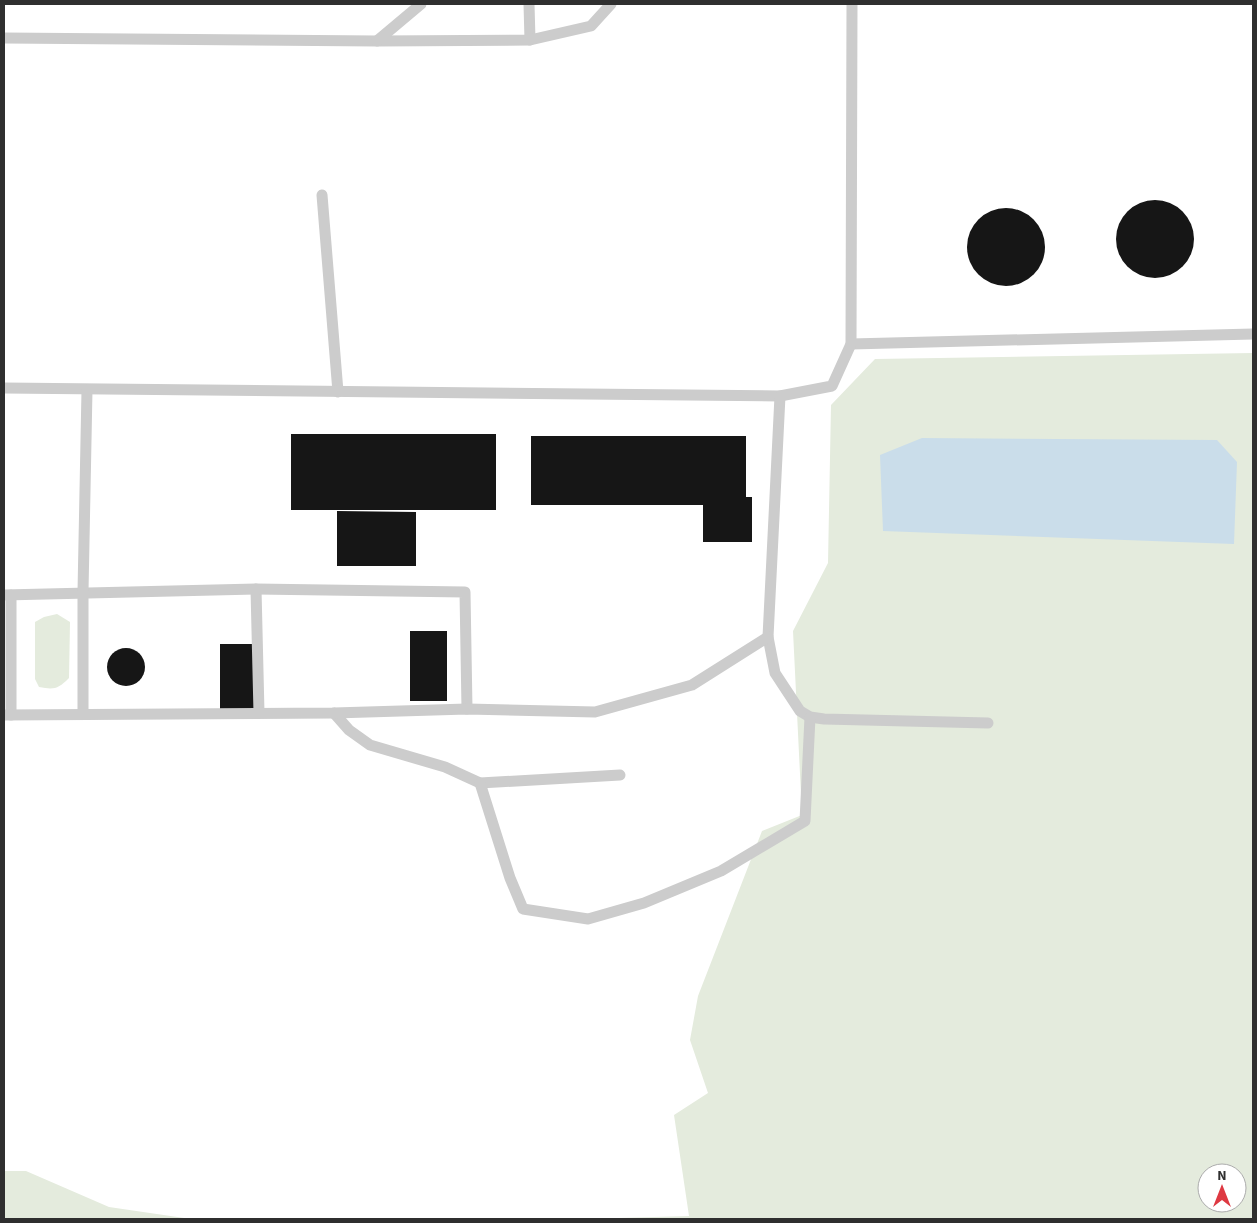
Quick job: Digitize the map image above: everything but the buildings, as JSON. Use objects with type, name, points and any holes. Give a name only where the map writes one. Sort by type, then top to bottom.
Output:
[{"type":"lane","points":[[377,41],[421,4]]},
{"type":"lane","points":[[529,4],[530,40]]},
{"type":"lane","points":[[4,38],[377,41],[530,40],[591,26],[611,4]]},
{"type":"lane","points":[[4,388],[780,396],[832,386],[851,344],[852,4]]},
{"type":"lane","points":[[322,195],[338,392]]},
{"type":"lane","points":[[851,344],[1253,334]]},
{"type":"lane","points":[[83,714],[83,592],[87,390]]},
{"type":"lane","points":[[780,396],[768,637],[775,674],[800,711],[810,717],[824,719],[988,723]]},
{"type":"lane","points":[[467,709],[465,592],[256,589],[7,595],[8,715],[259,714],[467,709],[595,712],[692,684],[768,637]]},
{"type":"lane","points":[[256,589],[259,714]]},
{"type":"lane","points":[[334,713],[349,730],[370,745],[445,767],[480,783],[620,775]]},
{"type":"lane","points":[[480,783],[510,878],[523,909],[588,919],[644,903],[721,871],[805,821],[810,717]]},
{"type":"shaded area","points":[[1253,353],[1253,1219],[583,1219],[689,1216],[674,1115],[708,1093],[690,1040],[698,996],[762,831],[802,815],[793,631],[828,563],[831,405],[875,359]]},
{"type":"shaded area","points":[[57,614],[70,622],[69,678],[56,688],[39,687],[35,679],[35,622],[44,617]]},
{"type":"shaded area","points":[[4,1171],[26,1171],[109,1207],[191,1219],[4,1219]]},
{"type":"water","points":[[922,438],[1217,440],[1237,462],[1234,544],[883,531],[880,455]]}]
